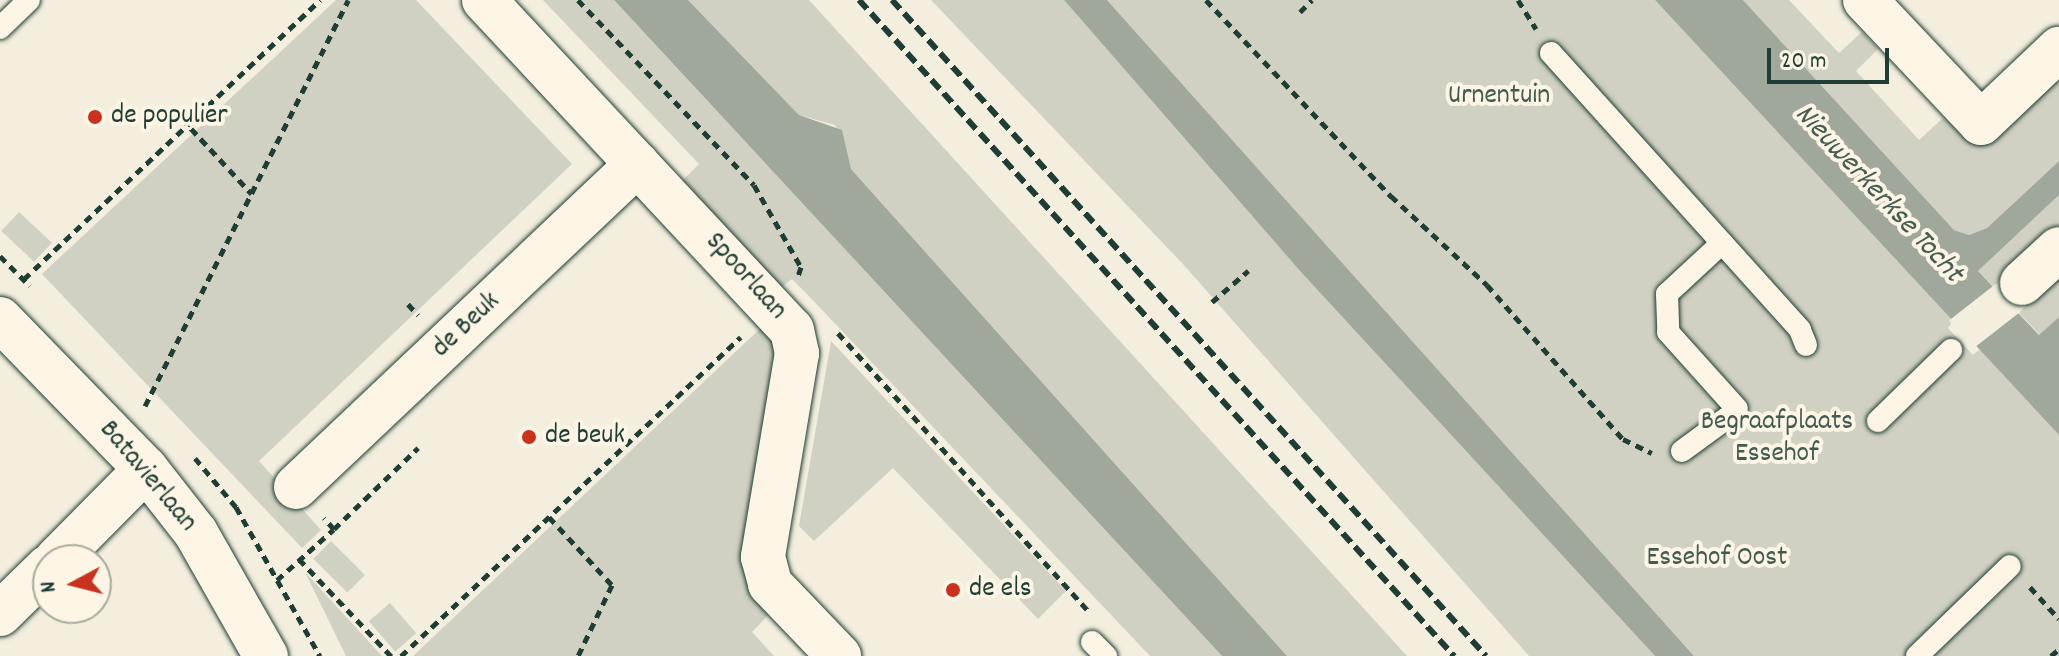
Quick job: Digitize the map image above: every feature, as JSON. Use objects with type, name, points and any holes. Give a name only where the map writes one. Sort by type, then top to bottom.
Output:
[{"type":"street","name":"Spoorlaan","points":[[484,0],[774,306],[792,330],[797,353],[763,557],[770,584],[839,656]]},
{"type":"street","points":[[1865,0],[1981,123],[2059,49]]},
{"type":"street","name":"de Beuk","points":[[296,487],[638,164]]},
{"type":"street","points":[[2022,283],[2059,249]]},
{"type":"street","name":"Batavierlaan","points":[[0,319],[146,469],[196,533],[266,656]]},
{"type":"street","points":[[72,544],[146,469]]},
{"type":"street","points":[[0,614],[32,583]]},
{"type":"lane","points":[[0,28],[29,0]]},
{"type":"lane","points":[[1551,53],[1593,108],[1722,243],[1806,345]]},
{"type":"lane","points":[[1682,451],[1732,414],[1668,332],[1667,294],[1722,243]]},
{"type":"lane","points":[[1878,421],[1951,350]]},
{"type":"lane","points":[[1917,656],[2010,566]]},
{"type":"path","points":[[24,279],[320,0]]},
{"type":"path","points":[[144,407],[348,0]]},
{"type":"path","points":[[401,656],[792,291],[801,267],[754,185],[578,0]]},
{"type":"path","points":[[1206,0],[1391,196],[1487,285],[1623,439],[1669,458],[1682,451]]},
{"type":"path","points":[[1300,12],[1312,0]]},
{"type":"path","points":[[172,108],[252,194]]},
{"type":"path","points":[[1212,302],[1248,271]]},
{"type":"path","points":[[831,328],[1089,605],[1099,649]]},
{"type":"path","points":[[277,580],[418,448]]},
{"type":"path","points":[[296,487],[334,529]]},
{"type":"path","points":[[549,517],[612,585],[578,656]]},
{"type":"path","points":[[299,559],[391,656]]},
{"type":"path","points":[[2042,600],[2059,619]]},
{"type":"path","points":[[2051,656],[2059,649]]},
{"type":"green space","points":[[336,0],[416,0],[572,164],[259,461],[321,530],[302,548],[42,274]]},
{"type":"green space","points":[[543,0],[614,0],[1222,656],[1150,656],[792,279],[778,290],[678,185],[699,164]]},
{"type":"green space","points":[[688,0],[809,0],[1407,656],[1287,656],[851,169],[835,125],[799,115]]},
{"type":"green space","points":[[931,0],[1064,0],[1300,271],[1655,656],[1529,656],[1182,263]]},
{"type":"green space","name":"Begraafplaats Essehof","points":[[1107,0],[1655,0],[1954,320],[1948,328],[1973,355],[1980,349],[2059,435],[2059,656],[1694,656]]},
{"type":"green space","points":[[1743,0],[1789,0],[1839,53],[1862,32],[1878,49],[1856,71],[1919,140],[1943,118],[1978,145],[2052,76],[2059,84],[2059,161],[1987,228],[1969,235],[1954,230]]},
{"type":"green space","points":[[2059,195],[2059,225],[1994,287],[1978,271]]},
{"type":"green space","points":[[19,212],[52,243],[34,262],[1,231]]},
{"type":"green space","points":[[2059,269],[2059,317],[2040,335],[2019,313]]},
{"type":"green space","points":[[764,325],[775,341],[772,611],[752,632],[774,656],[413,656]]},
{"type":"green space","points":[[831,341],[1066,591],[1038,619],[893,468],[814,541],[799,526]]},
{"type":"green space","points":[[331,541],[365,575],[347,593],[313,559]]},
{"type":"green space","points":[[305,572],[382,656],[346,656]]},
{"type":"green space","points":[[390,603],[416,633],[395,652],[369,621]]},
{"type":"water","points":[[614,0],[688,0],[799,115],[842,130],[851,169],[1287,656],[1222,656]]},
{"type":"water","points":[[1064,0],[1107,0],[1694,656],[1655,656],[1300,271]]},
{"type":"water","name":"Nieuwerkerkse Tocht","points":[[1655,0],[1743,0],[1954,230],[1969,235],[1987,228],[2059,161],[2059,195],[1978,271],[2039,335],[2059,317],[2059,435]]},
{"type":"pier","points":[[1997,283],[2020,312],[1972,350],[1949,321]]},
{"type":"railway","points":[[859,0],[1454,656]]},
{"type":"railway","points":[[892,0],[1486,656]]},
{"type":"place","name":"de populier","points":[[95,117]]},
{"type":"place","name":"de beuk","points":[[529,437]]},
{"type":"place","name":"de els","points":[[953,590]]},
{"type":"park label","name":"Urnentuin","points":[[1499,97]]},
{"type":"park label","name":"Essehof Oost","points":[[1717,559]]}]
